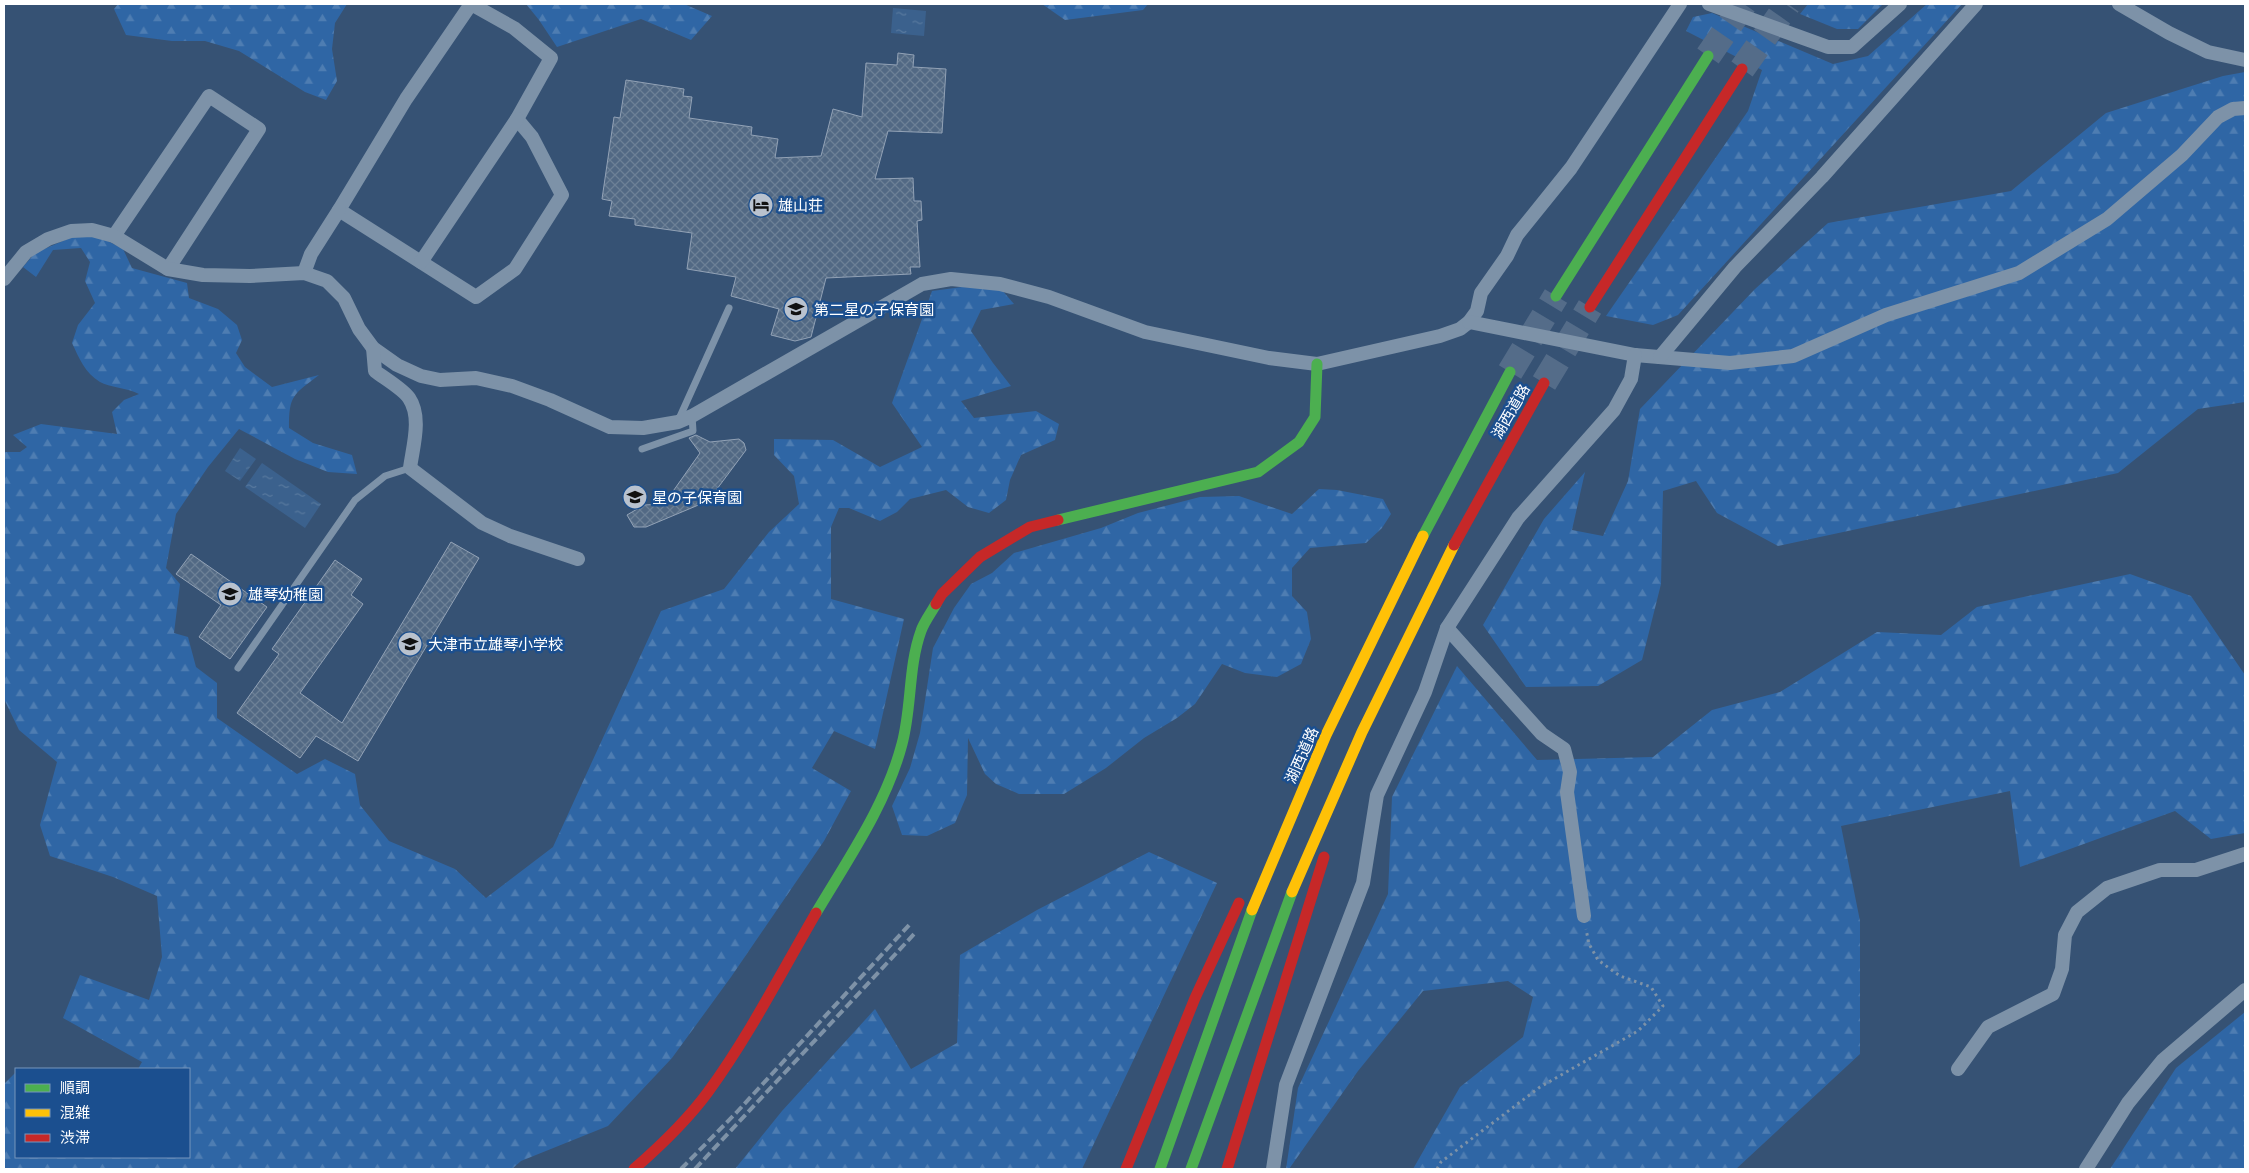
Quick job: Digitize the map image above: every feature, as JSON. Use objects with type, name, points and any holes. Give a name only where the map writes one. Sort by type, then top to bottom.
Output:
[{"type":"main road","points":[[1556,296],[1606,213],[1708,56]]},
{"type":"main road","points":[[1590,307],[1742,69]]},
{"type":"main road","points":[[634,1169],[654,1152],[707,1094],[747,1032],[874,813],[890,781],[903,742],[912,673],[921,630],[942,594],[980,558],[1030,527],[1258,472],[1299,442],[1314,417],[1317,364]]},
{"type":"main road","name":"湖西道路","points":[[1160,1169],[1199,1053],[1269,869],[1324,740],[1413,551],[1510,372]]},
{"type":"main road","name":"湖西道路","points":[[1191,1169],[1301,871],[1337,785],[1442,566],[1489,478],[1544,383]]},
{"type":"main road","points":[[1333,828],[1380,693]]},
{"type":"main road","points":[[1259,864],[1324,740]]},
{"type":"main road","points":[[1227,1169],[1327,846]]},
{"type":"main road","points":[[1126,1169],[1195,998],[1242,896]]},
{"type":"street","points":[[304,273],[311,254],[406,99],[471,4],[514,28],[551,58],[516,119],[421,262]]},
{"type":"street","points":[[4,279],[26,252],[48,239],[71,231],[92,230],[114,236],[168,269],[203,275],[250,276],[304,273],[328,281],[344,298],[359,329],[373,348],[396,364],[421,376],[440,380],[476,378],[512,386],[550,400],[610,427],[643,428],[678,422],[692,416],[922,284],[951,279],[1000,284],[1049,297],[1145,332],[1195,344],[1268,358],[1317,364],[1440,336],[1460,329],[1469,322],[1477,311],[1481,293],[1507,256],[1516,235],[1571,168],[1680,4]]},
{"type":"street","points":[[1710,4],[1828,47],[1852,47],[1900,4]]},
{"type":"street","points":[[1660,357],[1735,267],[1822,177],[1976,4]]},
{"type":"street","points":[[2119,4],[2169,33],[2208,52],[2245,60]]},
{"type":"street","points":[[114,236],[210,96],[259,129],[168,269]]},
{"type":"street","points":[[1469,322],[1635,355],[1730,363],[1793,356],[1886,315],[2019,273],[2106,219],[2182,155],[2218,116],[2233,109],[2245,108]]},
{"type":"street","points":[[339,210],[476,296],[515,269],[562,195],[532,137],[516,119]]},
{"type":"street","points":[[373,348],[375,371],[408,397],[414,412],[416,428],[410,468],[482,523],[510,536],[578,558]]},
{"type":"street","points":[[1273,1169],[1286,1085],[1363,883],[1377,795],[1425,692],[1446,628],[1518,518],[1614,410],[1632,379],[1635,355]]},
{"type":"street","points":[[1446,628],[1542,734],[1564,749],[1570,772],[1567,792],[1584,916]]},
{"type":"street","points":[[1958,1069],[1988,1027],[2053,994],[2062,969],[2065,934],[2077,912],[2107,888],[2160,870],[2196,870],[2245,854]]},
{"type":"street","points":[[2086,1169],[2128,1103],[2163,1060],[2245,990]]},
{"type":"lane","points":[[678,422],[729,308]]},
{"type":"lane","points":[[642,450],[693,431],[692,416]]},
{"type":"lane","points":[[238,668],[355,500],[385,476],[410,468]]},
{"type":"path","points":[[1437,1169],[1442,1162],[1540,1088],[1638,1031],[1663,1006],[1651,987],[1620,976],[1598,960],[1589,944],[1584,916]]},
{"type":"green space","points":[[118,4],[347,4],[335,23],[332,49],[337,81],[326,100],[305,92],[239,51],[205,41],[172,41],[126,35],[114,9]]},
{"type":"green space","points":[[526,4],[684,4],[712,16],[691,40],[641,19],[557,47]]},
{"type":"green space","points":[[1042,4],[1148,4],[1143,10],[1065,20]]},
{"type":"green space","points":[[1808,4],[1883,4],[1858,29],[1837,29],[1800,14]]},
{"type":"green space","points":[[1927,4],[1962,4],[1678,315],[1653,325],[1606,316],[1748,111],[1762,70],[1686,31],[1693,17],[1712,13],[1833,64],[1868,56]]},
{"type":"green space","points":[[2245,72],[2245,402],[2198,409],[2118,473],[1778,546],[1717,513],[1696,481],[1663,491],[1661,584],[1642,660],[1598,686],[1526,687],[1483,625],[1544,519],[1585,472],[1572,530],[1603,536],[1628,481],[1640,409],[1755,289],[1828,223],[2011,191],[2106,113],[2223,76]]},
{"type":"green space","points":[[79,234],[104,239],[123,249],[132,268],[187,283],[189,298],[218,309],[237,325],[242,340],[236,353],[245,367],[272,387],[319,375],[303,387],[294,397],[290,409],[289,428],[313,443],[352,455],[357,474],[328,472],[295,459],[239,429],[208,467],[176,514],[166,568],[180,584],[174,633],[188,637],[196,667],[217,683],[217,718],[297,774],[325,759],[355,774],[360,805],[389,841],[455,869],[486,898],[553,847],[661,611],[724,589],[769,532],[799,504],[794,476],[774,455],[774,439],[833,440],[880,467],[922,447],[892,403],[932,291],[962,287],[1001,289],[1014,304],[981,310],[971,331],[1011,386],[961,401],[974,418],[1036,411],[1059,424],[1055,440],[1021,455],[1010,480],[1006,500],[989,513],[968,507],[946,490],[910,499],[897,512],[880,521],[849,508],[839,508],[831,527],[831,599],[904,619],[875,749],[834,731],[812,768],[851,791],[824,841],[731,977],[672,1058],[608,1126],[521,1161],[512,1169],[4,1169],[4,1084],[15,1073],[15,1158],[190,1158],[190,1068],[139,1068],[142,1062],[63,1018],[80,975],[149,1000],[162,957],[157,896],[113,877],[50,856],[40,825],[57,762],[19,730],[4,699],[4,452],[20,452],[27,447],[13,435],[41,424],[117,434],[112,412],[124,400],[139,394],[100,382],[83,365],[72,343],[78,325],[95,303],[85,281],[90,262],[81,248],[53,250],[36,277],[23,267],[35,253]]},
{"type":"green space","points":[[1319,489],[1337,490],[1383,499],[1391,514],[1382,528],[1366,543],[1310,548],[1292,568],[1292,596],[1307,612],[1311,639],[1301,664],[1277,677],[1245,673],[1222,664],[1195,704],[1177,718],[1144,738],[1106,768],[1064,794],[1019,794],[996,784],[985,774],[968,738],[967,795],[955,823],[927,836],[902,835],[892,806],[910,768],[920,733],[933,648],[954,608],[971,584],[992,573],[1014,553],[1101,528],[1138,513],[1200,497],[1239,496],[1292,514]]},
{"type":"green space","points":[[2130,574],[2191,596],[2245,675],[2245,833],[2211,839],[2175,811],[2020,867],[2010,791],[1841,826],[1860,921],[1860,1054],[1736,1169],[1413,1169],[1460,1087],[1523,1037],[1533,997],[1508,981],[1423,991],[1358,1071],[1289,1169],[1286,1169],[1298,1088],[1388,894],[1392,797],[1457,666],[1537,760],[1653,757],[1712,710],[1780,692],[1877,632],[1941,635],[1977,607]]},
{"type":"green space","points":[[1149,852],[1217,883],[1082,1169],[735,1169],[782,1111],[875,1009],[911,1069],[957,1043],[960,955],[1037,910]]},
{"type":"green space","points":[[2245,1012],[2245,1169],[2110,1169],[2176,1068]]},
{"type":"water","points":[[893,8],[926,11],[924,36],[891,33]]},
{"type":"water","points":[[240,448],[256,459],[240,481],[225,471]]},
{"type":"water","points":[[262,463],[321,504],[305,528],[245,487]]},
{"type":"building","points":[[898,53],[914,55],[913,67],[946,69],[942,133],[888,131],[875,179],[913,178],[914,201],[921,201],[922,220],[917,221],[920,267],[910,267],[911,274],[826,278],[811,337],[795,341],[771,335],[779,309],[731,296],[736,277],[687,269],[692,233],[635,225],[635,219],[609,216],[612,201],[602,199],[614,117],[620,118],[626,80],[684,89],[683,96],[692,97],[689,118],[752,127],[751,135],[778,139],[775,158],[821,156],[833,109],[862,117],[866,63],[897,65]]},
{"type":"building","points":[[696,435],[710,442],[739,439],[744,443],[746,450],[708,501],[646,527],[634,527],[627,515],[644,505],[664,504],[700,453],[689,438]]},
{"type":"building","points":[[451,542],[479,558],[358,761],[316,736],[300,758],[237,713],[279,654],[272,649],[335,560],[362,579],[351,595],[363,604],[300,693],[342,723]]},
{"type":"building","points":[[191,554],[267,607],[230,659],[199,637],[221,605],[176,574]]},
{"type":"tunnel","points":[[1708,56],[1744,4]]},
{"type":"tunnel","points":[[1742,69],[1788,4]]},
{"type":"tunnel","points":[[1510,372],[1556,296]]},
{"type":"tunnel","points":[[1544,383],[1590,307]]},
{"type":"railway","points":[[681,1169],[736,1113],[910,924]]},
{"type":"railway","points":[[695,1169],[916,932]]},
{"type":"traffic: fast","points":[[1556,296],[1708,56]]},
{"type":"traffic: fast","points":[[1058,520],[1258,472],[1299,442],[1315,417],[1317,364]]},
{"type":"traffic: fast","points":[[1423,536],[1510,372]]},
{"type":"traffic: fast","points":[[816,913],[865,831],[895,767],[905,730],[917,645],[922,628],[936,604]]},
{"type":"traffic: fast","points":[[1191,1169],[1292,892]]},
{"type":"traffic: fast","points":[[1160,1169],[1252,910]]},
{"type":"traffic: slow","points":[[1252,910],[1326,735],[1423,536]]},
{"type":"traffic: slow","points":[[1292,892],[1362,732],[1454,545]]},
{"type":"traffic: jam","points":[[1590,307],[1742,69]]},
{"type":"traffic: jam","points":[[1454,545],[1544,383]]},
{"type":"traffic: jam","points":[[936,604],[942,594],[980,557],[1030,527],[1058,520]]},
{"type":"traffic: jam","points":[[1227,1169],[1324,857]]},
{"type":"traffic: jam","points":[[1126,1169],[1195,998],[1239,903]]},
{"type":"traffic: jam","points":[[634,1169],[692,1112],[723,1071],[751,1027],[816,913]]},
{"type":"place","name":"雄山荘","points":[[761,205]]},
{"type":"place","name":"第二星の子保育園","points":[[796,309]]},
{"type":"place","name":"星の子保育園","points":[[635,497]]},
{"type":"place","name":"雄琴幼稚園","points":[[230,594]]},
{"type":"place","name":"大津市立雄琴小学校","points":[[410,644]]}]
